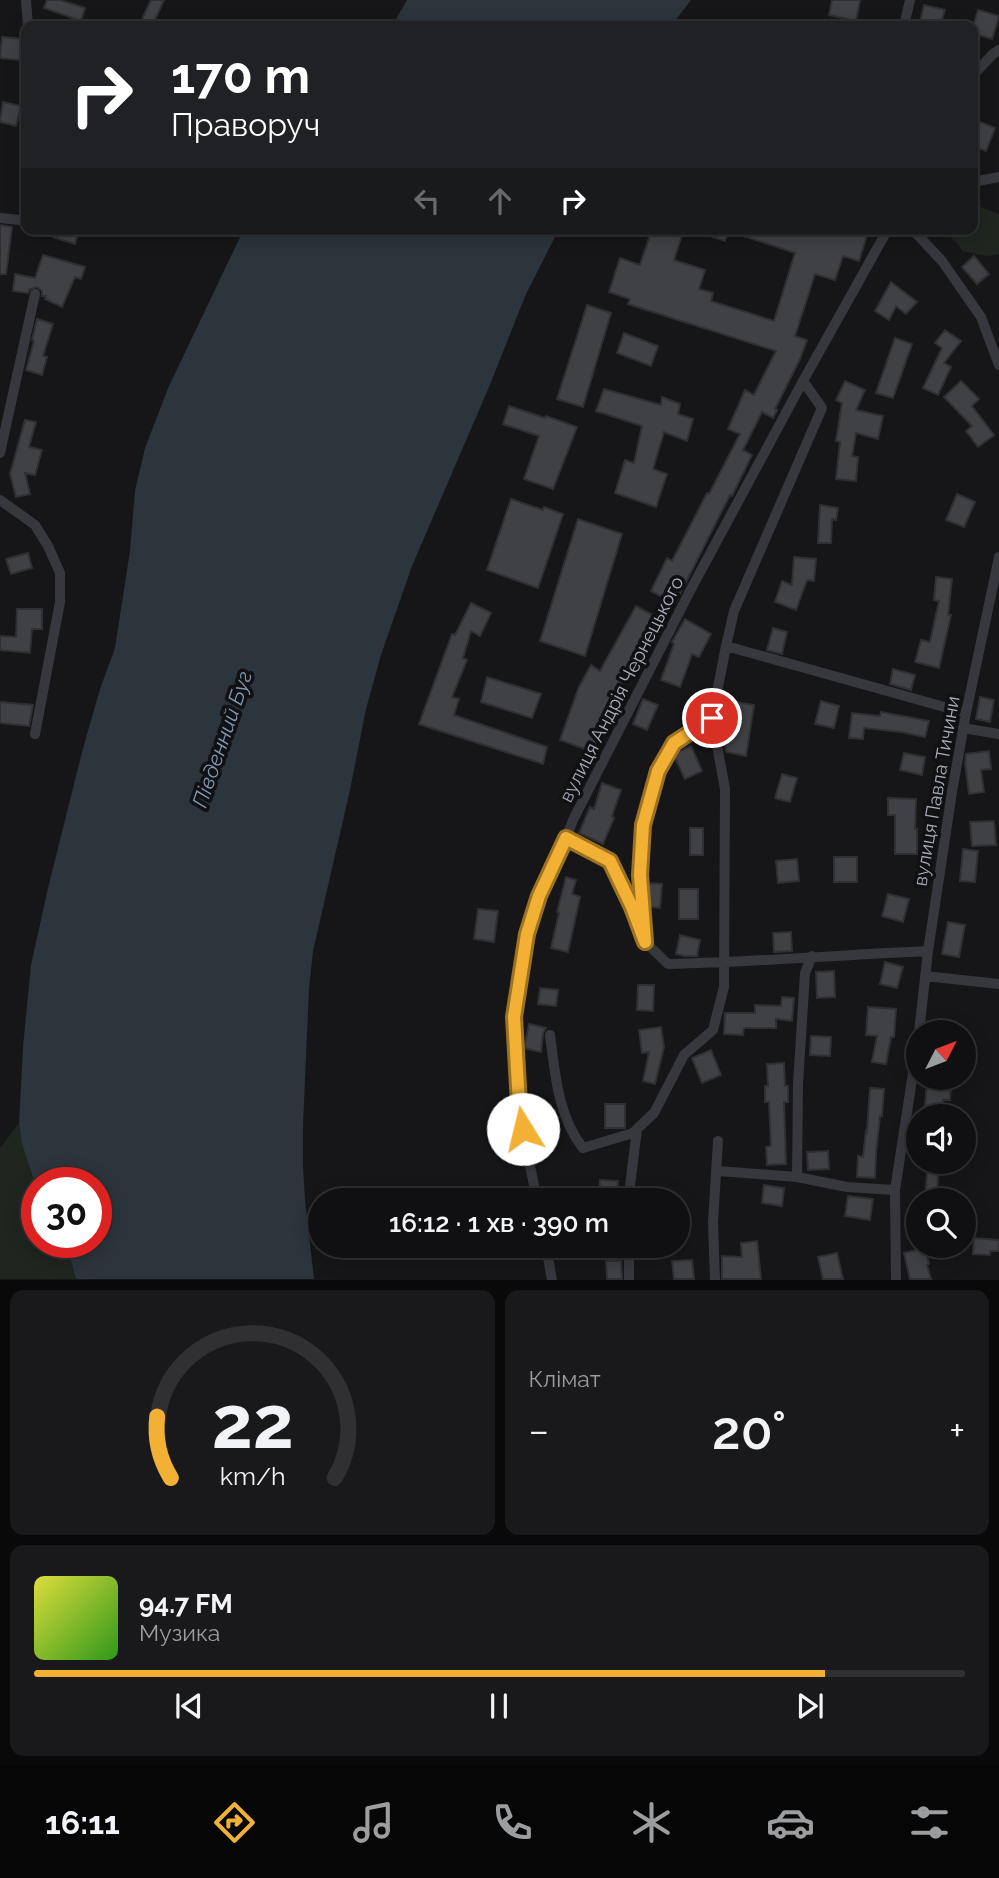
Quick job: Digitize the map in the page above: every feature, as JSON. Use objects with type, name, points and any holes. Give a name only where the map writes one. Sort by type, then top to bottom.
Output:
[{"type":"street","points":[[26,0],[28,21]]},
{"type":"street","points":[[905,21],[910,0]]},
{"type":"street","points":[[978,70],[999,50]]},
{"type":"street","points":[[978,181],[999,177]]},
{"type":"street","points":[[0,218],[20,220]]},
{"type":"street","name":"вулиця Андрія Чернецького","points":[[535,1188],[519,1104],[514,1017],[527,934],[539,896],[573,820],[690,591],[885,235]]},
{"type":"street","points":[[918,235],[942,261],[981,317],[999,365]]},
{"type":"street","points":[[0,453],[35,294]]},
{"type":"street","points":[[550,1035],[558,1094],[575,1139],[583,1148],[633,1133],[654,1113],[684,1055],[713,1030],[724,987],[726,963],[725,789],[712,718],[734,611],[822,408],[803,381]]},
{"type":"street","points":[[0,499],[35,525],[60,573],[60,602],[35,734]]},
{"type":"street","name":"вулиця Павла Тичини","points":[[920,1020],[928,951],[963,728],[999,557]]},
{"type":"street","points":[[726,646],[966,713]]},
{"type":"street","points":[[645,942],[640,875],[643,825],[658,771],[674,743],[712,718]]},
{"type":"street","points":[[963,728],[999,734]]},
{"type":"street","points":[[566,838],[610,861],[645,942],[668,964],[928,951]]},
{"type":"street","points":[[797,1177],[798,1084],[806,973],[812,956]]},
{"type":"street","points":[[925,976],[999,984]]},
{"type":"street","name":"вулиця Павла Тичини","points":[[896,1279],[895,1190],[910,1090]]},
{"type":"street","points":[[629,1188],[637,1129]]},
{"type":"street","points":[[715,1279],[713,1222],[718,1141]]},
{"type":"street","points":[[718,1171],[797,1177],[847,1187],[895,1190]]},
{"type":"street","points":[[548,1258],[552,1279]]},
{"type":"street","points":[[629,1258],[629,1279]]},
{"type":"shaded area","points":[[978,206],[999,214],[999,254],[987,256],[962,251],[948,235],[978,235]]},
{"type":"shaded area","points":[[19,1123],[30,1167],[21,1167],[21,1258],[70,1258],[76,1279],[0,1279],[0,1148]]},
{"type":"water","points":[[407,0],[691,0],[675,21],[395,21]]},
{"type":"water","name":"Південний Буг","points":[[241,235],[556,235],[526,294],[412,566],[381,655],[366,709],[313,951],[309,988],[303,1166],[308,1258],[312,1258],[314,1279],[76,1279],[70,1258],[112,1258],[112,1167],[30,1167],[22,1144],[19,1123],[31,965],[82,752],[115,648],[130,551],[135,491],[145,448],[169,386]]},
{"type":"building","points":[[47,0],[60,0],[85,8],[81,21],[44,8]]},
{"type":"building","points":[[151,0],[164,0],[154,21],[141,21]]},
{"type":"building","points":[[832,0],[860,0],[856,21],[829,15]]},
{"type":"building","points":[[924,5],[945,10],[942,21],[920,21]]},
{"type":"building","points":[[978,10],[999,16],[992,39],[978,35],[978,21],[975,21]]},
{"type":"building","points":[[2,37],[21,39],[21,60],[0,58]]},
{"type":"building","points":[[3,102],[21,106],[16,126],[0,122]]},
{"type":"building","points":[[978,121],[995,128],[986,151],[978,148]]},
{"type":"building","points":[[0,225],[12,227],[6,274],[0,274]]},
{"type":"building","points":[[54,235],[77,235],[75,244]]},
{"type":"building","points":[[650,235],[682,235],[674,260],[705,270],[699,289],[713,293],[711,301],[774,321],[795,253],[740,235],[867,235],[859,261],[843,256],[835,280],[815,274],[795,336],[807,340],[800,359],[773,418],[762,412],[743,450],[752,455],[675,604],[651,591],[667,558],[672,561],[740,434],[728,429],[745,390],[754,395],[776,351],[628,304],[630,299],[609,292],[620,258],[640,265]]},
{"type":"building","points":[[707,235],[727,235],[725,241]]},
{"type":"building","points":[[43,255],[85,267],[81,279],[75,277],[62,307],[45,299],[46,296],[42,296],[42,291],[37,287],[30,289],[28,293],[13,291],[15,274],[35,278]]},
{"type":"building","points":[[974,256],[989,274],[977,284],[962,267]]},
{"type":"building","points":[[891,282],[917,302],[906,314],[896,306],[889,320],[875,311]]},
{"type":"building","points":[[587,305],[611,313],[583,407],[557,399]]},
{"type":"building","points":[[37,319],[53,324],[43,356],[47,357],[42,375],[26,370]]},
{"type":"building","points":[[945,330],[961,341],[944,363],[951,367],[938,395],[923,388],[942,348],[935,343]]},
{"type":"building","points":[[624,333],[658,346],[651,366],[617,353]]},
{"type":"building","points":[[895,338],[912,344],[893,398],[876,393]]},
{"type":"building","points":[[845,381],[865,390],[856,410],[883,416],[878,439],[856,433],[852,456],[858,457],[856,481],[836,479],[840,442],[836,441],[842,403],[836,400]]},
{"type":"building","points":[[961,381],[979,399],[972,406],[994,435],[978,447],[966,431],[972,426],[944,397]]},
{"type":"building","points":[[604,389],[661,405],[662,397],[680,404],[678,414],[693,419],[687,441],[664,432],[653,469],[667,474],[656,507],[615,493],[625,460],[634,463],[642,426],[596,411]]},
{"type":"building","points":[[509,406],[577,427],[553,489],[524,479],[539,436],[503,424]]},
{"type":"building","points":[[25,420],[36,422],[29,447],[42,450],[35,475],[25,473],[30,494],[16,497],[10,474]]},
{"type":"building","points":[[957,494],[975,502],[964,527],[946,520]]},
{"type":"building","points":[[511,499],[563,514],[538,588],[487,570]]},
{"type":"building","points":[[820,505],[838,508],[836,520],[832,519],[831,543],[818,543]]},
{"type":"building","points":[[578,519],[622,534],[585,656],[540,641]]},
{"type":"building","points":[[28,553],[32,568],[11,574],[6,559]]},
{"type":"building","points":[[794,557],[816,559],[814,581],[807,580],[796,610],[775,602],[782,581],[792,585]]},
{"type":"building","points":[[936,577],[952,579],[948,615],[951,615],[939,668],[915,662],[921,640],[930,642],[939,601],[934,600]]},
{"type":"building","points":[[471,603],[491,613],[480,636],[471,631],[463,658],[467,660],[452,697],[459,699],[454,715],[547,747],[543,764],[419,724],[452,634],[455,635]]},
{"type":"building","points":[[636,606],[658,618],[607,711],[593,752],[560,740],[579,687],[591,665],[600,671]]},
{"type":"building","points":[[17,609],[42,609],[42,629],[32,629],[30,653],[0,650],[0,636],[16,637]]},
{"type":"building","points":[[685,619],[711,634],[699,657],[692,654],[680,687],[661,680],[674,644],[672,642]]},
{"type":"building","points":[[773,628],[787,632],[782,654],[767,650]]},
{"type":"building","points":[[893,669],[915,675],[911,690],[890,684]]},
{"type":"building","points":[[487,677],[541,694],[532,718],[481,702]]},
{"type":"building","points":[[980,697],[994,700],[990,722],[976,719]]},
{"type":"building","points":[[643,699],[658,705],[647,730],[633,724]]},
{"type":"building","points":[[732,701],[754,705],[746,756],[726,752],[723,736],[724,729],[727,729]]},
{"type":"building","points":[[821,701],[839,706],[834,728],[815,724]]},
{"type":"building","points":[[0,702],[33,705],[29,726],[0,723]]},
{"type":"building","points":[[881,712],[929,721],[925,737],[864,728],[863,739],[849,738],[852,713],[880,716]]},
{"type":"building","points":[[691,746],[702,771],[685,779],[675,758],[678,752]]},
{"type":"building","points":[[989,751],[991,769],[981,770],[984,792],[969,794],[966,754]]},
{"type":"building","points":[[904,753],[925,757],[922,775],[900,770]]},
{"type":"building","points":[[782,774],[797,778],[790,802],[775,798]]},
{"type":"building","points":[[602,783],[621,790],[612,816],[614,818],[603,844],[579,833],[590,807],[594,809]]},
{"type":"building","points":[[888,798],[916,799],[917,854],[895,854],[895,815],[888,815]]},
{"type":"building","points":[[994,821],[996,845],[972,846],[970,822]]},
{"type":"building","points":[[690,828],[703,828],[703,855],[690,855]]},
{"type":"building","points":[[963,849],[978,851],[975,882],[960,881]]},
{"type":"building","points":[[834,857],[857,857],[857,882],[834,882]]},
{"type":"building","points":[[797,859],[799,881],[778,883],[776,861]]},
{"type":"building","points":[[566,877],[576,880],[572,894],[580,897],[568,952],[551,948]]},
{"type":"building","points":[[648,883],[662,884],[660,908],[650,907]]},
{"type":"building","points":[[679,889],[698,889],[698,919],[679,919]]},
{"type":"building","points":[[888,894],[909,899],[903,922],[882,916]]},
{"type":"building","points":[[478,909],[498,911],[494,942],[474,939]]},
{"type":"building","points":[[948,922],[965,925],[959,957],[942,954]]},
{"type":"building","points":[[791,932],[792,951],[774,952],[773,933]]},
{"type":"building","points":[[680,935],[700,940],[697,956],[676,954]]},
{"type":"building","points":[[885,962],[903,967],[897,988],[880,984]]},
{"type":"building","points":[[834,971],[835,997],[817,998],[816,972]]},
{"type":"building","points":[[638,985],[654,985],[653,1011],[637,1010]]},
{"type":"building","points":[[540,988],[558,990],[556,1006],[538,1004]]},
{"type":"building","points":[[782,997],[794,998],[792,1021],[776,1019],[776,1028],[744,1028],[743,1035],[724,1034],[725,1013],[755,1013],[755,1005],[781,1006]]},
{"type":"building","points":[[868,1007],[896,1009],[894,1037],[891,1037],[886,1064],[872,1062],[877,1036],[866,1035]]},
{"type":"building","points":[[529,1024],[546,1028],[541,1052],[524,1048]]},
{"type":"building","points":[[661,1027],[664,1047],[655,1084],[643,1081],[649,1052],[642,1053],[639,1030]]},
{"type":"building","points":[[811,1036],[831,1037],[830,1056],[810,1055]]},
{"type":"building","points":[[711,1050],[721,1075],[702,1083],[692,1058]]},
{"type":"building","points":[[784,1063],[785,1086],[788,1086],[788,1102],[784,1102],[786,1164],[767,1165],[766,1147],[771,1146],[769,1102],[765,1102],[765,1086],[768,1086],[767,1064]]},
{"type":"building","points":[[870,1088],[884,1089],[875,1178],[857,1177],[858,1156],[863,1157],[867,1132]]},
{"type":"building","points":[[926,1090],[951,1090],[950,1100],[943,1100],[943,1104],[925,1104]]},
{"type":"building","points":[[605,1104],[625,1104],[625,1128],[605,1128]]},
{"type":"building","points":[[828,1151],[829,1169],[808,1170],[807,1152]]},
{"type":"building","points":[[927,1174],[938,1174],[937,1188],[926,1188]]},
{"type":"building","points":[[600,1180],[618,1181],[617,1188],[600,1188]]},
{"type":"building","points":[[764,1185],[784,1188],[782,1206],[762,1203]]},
{"type":"building","points":[[848,1196],[873,1199],[870,1220],[845,1216]]},
{"type":"building","points":[[976,1238],[999,1240],[999,1251],[990,1251],[990,1255],[976,1254]]},
{"type":"building","points":[[757,1241],[761,1279],[722,1279],[722,1256],[742,1257],[741,1243]]},
{"type":"building","points":[[837,1253],[843,1279],[823,1279],[818,1257]]},
{"type":"building","points":[[904,1253],[906,1258],[928,1258],[931,1279],[910,1279]]},
{"type":"building","points":[[692,1260],[694,1279],[674,1279],[672,1261]]},
{"type":"building","points":[[606,1261],[621,1261],[622,1279],[607,1279]]},
{"type":"route","points":[[523,1129],[514,1017],[527,934],[539,896],[566,838],[610,861],[645,942],[640,875],[643,825],[658,771],[674,743],[712,718]]}]
